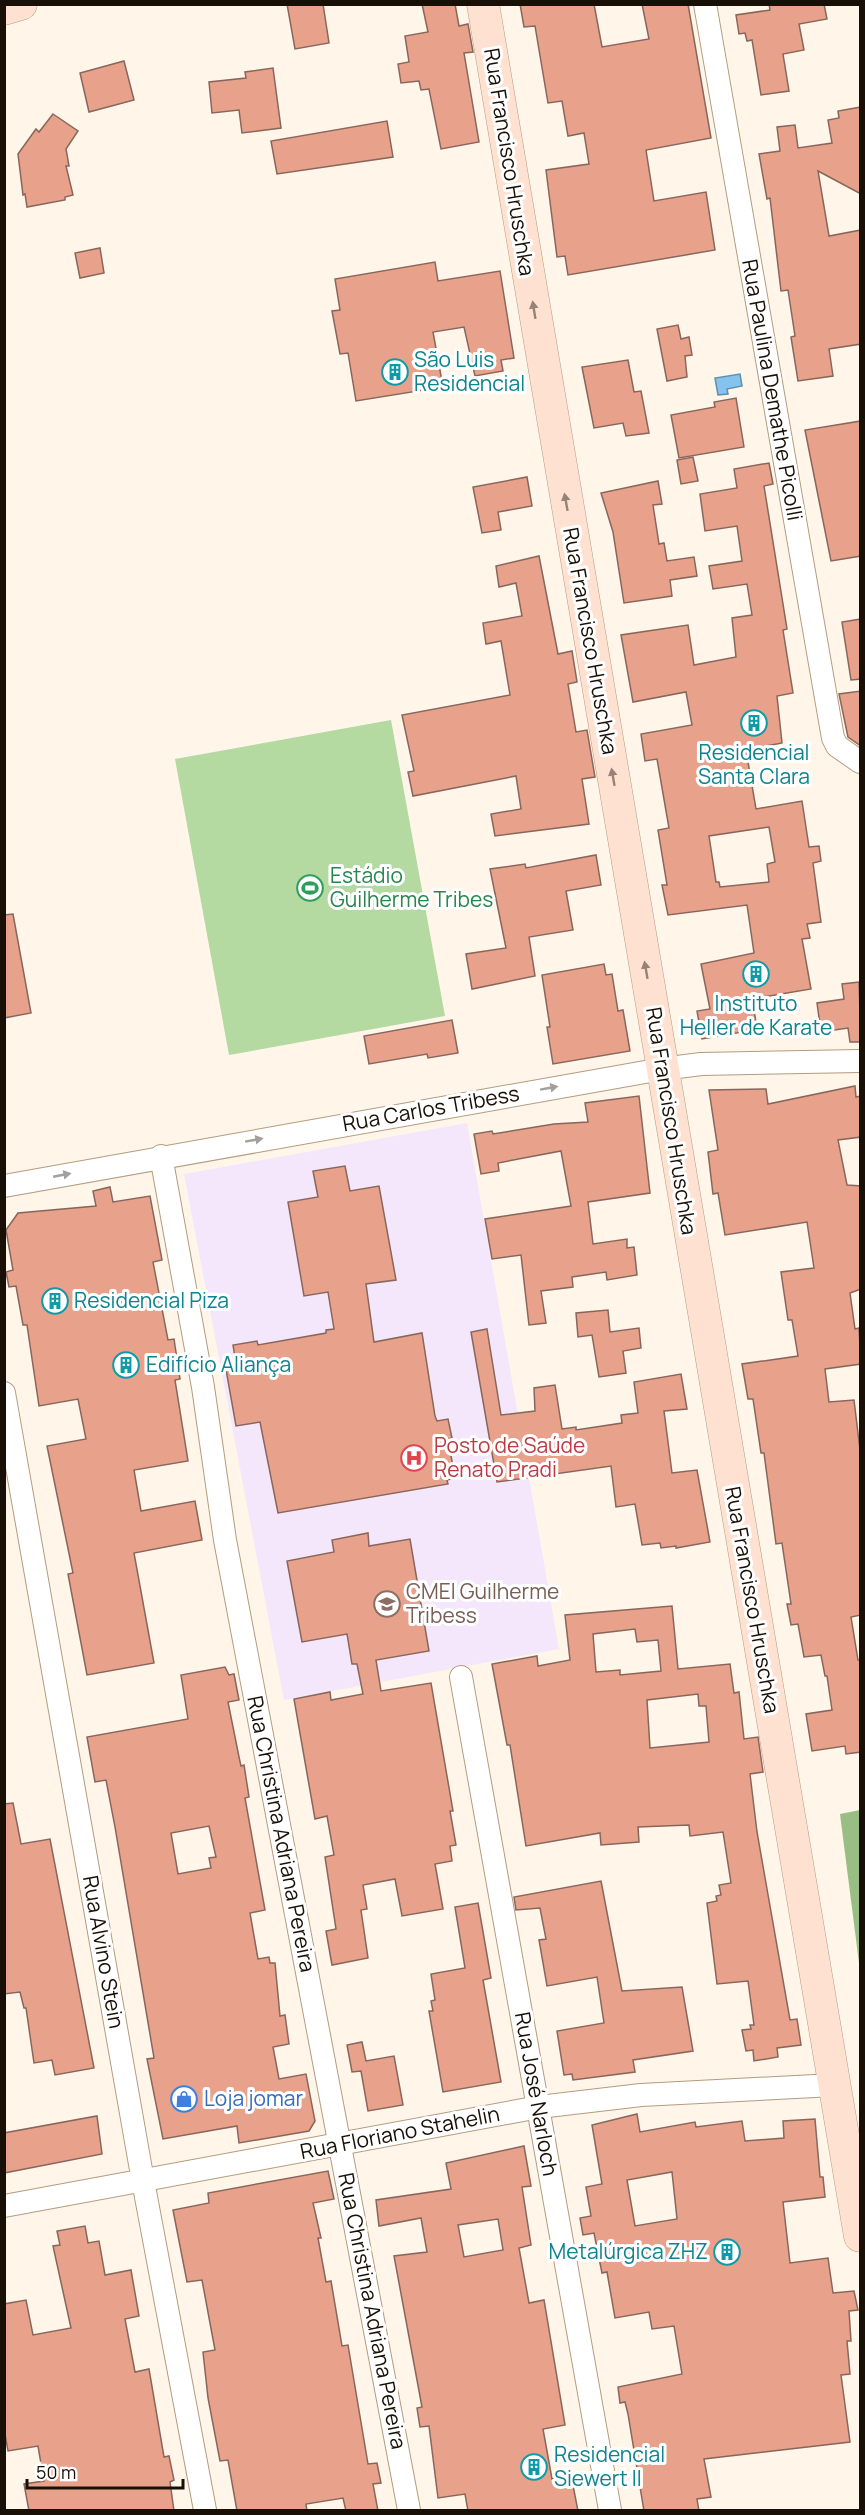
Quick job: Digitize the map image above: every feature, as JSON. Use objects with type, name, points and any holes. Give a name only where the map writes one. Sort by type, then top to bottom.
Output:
[{"type":"main road","points":[[4,9],[21,4]]},
{"type":"main road","name":"Rua Francisco Hruschka","points":[[483,4],[861,2236]]},
{"type":"street","name":"Rua Paulina Demathe Picolli","points":[[705,4],[833,738],[837,746],[861,762]]},
{"type":"street","name":"Rua Carlos Tribess","points":[[4,1186],[161,1156],[662,1069],[701,1064],[861,1061]]},
{"type":"street","name":"Rua Christina Adriana Pereira","points":[[161,1156],[203,1387],[225,1540],[409,2511]]},
{"type":"street","name":"Rua Alvino Stein","points":[[4,1393],[143,2181],[206,2511]]},
{"type":"street","name":"Rua José Narloch","points":[[461,1677],[610,2511]]},
{"type":"street","name":"Rua Floriano Stahelin","points":[[4,2206],[539,2107],[640,2096],[834,2085]]},
{"type":"shaded area","points":[[467,1123],[559,1649],[284,1700],[184,1174]]},
{"type":"green space","name":"Estádio Guilherme Tribes","points":[[391,720],[445,1016],[229,1055],[175,759]]},
{"type":"green space","points":[[860,1810],[860,1971],[840,1814]]},
{"type":"water","points":[[740,374],[742,386],[727,389],[728,394],[718,395],[715,378]]},
{"type":"building","points":[[287,4],[323,4],[329,43],[295,49]]},
{"type":"building","points":[[422,4],[455,4],[459,26],[468,24],[473,52],[464,53],[479,142],[441,149],[429,89],[421,90],[419,81],[401,83],[398,64],[409,62],[405,36],[428,32]]},
{"type":"building","points":[[520,4],[594,4],[602,47],[649,39],[642,4],[688,4],[711,138],[646,150],[654,201],[706,192],[715,250],[568,275],[565,256],[557,257],[546,170],[589,164],[584,133],[568,136],[562,101],[548,103],[535,26],[524,27]]},
{"type":"building","points":[[769,4],[824,4],[827,19],[799,24],[804,50],[783,54],[789,91],[761,95],[752,40],[747,41],[745,33],[739,34],[736,15],[770,10]]},
{"type":"building","points":[[124,61],[134,100],[89,112],[80,73]]},
{"type":"building","points":[[273,68],[281,128],[242,133],[239,110],[212,113],[209,82],[246,78],[245,72]]},
{"type":"building","points":[[861,107],[861,194],[818,171],[829,236],[861,230],[861,344],[829,349],[833,376],[798,381],[791,337],[795,336],[788,290],[781,291],[770,198],[767,199],[759,154],[780,151],[777,127],[795,125],[798,148],[832,143],[828,120],[839,118],[838,111]]},
{"type":"building","points":[[53,114],[78,131],[66,149],[69,166],[66,166],[73,195],[65,197],[65,200],[27,207],[25,194],[23,195],[18,154],[36,129],[39,132]]},
{"type":"building","points":[[387,121],[393,157],[277,174],[271,141]]},
{"type":"building","points":[[100,248],[104,273],[80,278],[75,253]]},
{"type":"building","points":[[435,262],[438,281],[500,271],[514,358],[501,360],[503,371],[475,376],[464,327],[433,332],[443,387],[356,401],[348,353],[340,354],[332,311],[340,310],[335,279]]},
{"type":"building","points":[[678,325],[681,339],[689,337],[692,355],[685,356],[687,377],[667,381],[657,329]]},
{"type":"building","points":[[628,360],[634,392],[641,391],[649,433],[626,436],[623,423],[594,428],[582,367]]},
{"type":"building","points":[[736,398],[744,447],[679,458],[671,415],[715,407],[714,402]]},
{"type":"building","points":[[861,421],[861,556],[831,561],[805,430]]},
{"type":"building","points":[[693,457],[698,481],[681,484],[677,460]]},
{"type":"building","points":[[769,463],[773,484],[764,486],[787,629],[783,630],[793,693],[777,696],[782,743],[746,750],[756,809],[802,801],[809,847],[819,846],[821,861],[813,863],[821,922],[807,924],[810,938],[802,939],[811,989],[752,999],[756,1022],[753,1023],[754,1030],[702,1039],[697,1011],[710,1009],[701,964],[754,953],[747,905],[668,915],[662,885],[667,885],[658,830],[669,828],[657,759],[645,761],[641,734],[692,725],[686,692],[633,702],[621,635],[688,625],[694,665],[736,657],[732,618],[752,615],[747,584],[713,589],[709,566],[742,561],[737,526],[705,531],[700,494],[737,488],[734,469]],"holes":[[[769,827],[775,862],[767,864],[769,882],[720,887],[719,882],[716,882],[709,836]]]},
{"type":"building","points":[[527,477],[532,506],[498,512],[501,530],[482,533],[473,487]]},
{"type":"building","points":[[658,481],[662,504],[653,505],[659,544],[664,543],[667,561],[694,557],[697,576],[670,580],[672,596],[624,603],[613,532],[601,493]]},
{"type":"building","points":[[539,556],[558,654],[572,651],[577,682],[568,684],[576,732],[587,730],[595,777],[582,779],[589,824],[495,836],[491,814],[521,809],[516,776],[413,796],[408,772],[414,771],[402,715],[510,695],[501,641],[486,644],[483,623],[522,616],[516,583],[499,587],[496,566]]},
{"type":"building","points":[[861,619],[861,679],[851,680],[842,622]]},
{"type":"building","points":[[861,691],[861,746],[848,737],[839,694]]},
{"type":"building","points":[[596,855],[601,885],[566,891],[573,930],[529,937],[535,976],[472,989],[466,954],[506,948],[490,869],[525,864],[526,868]]},
{"type":"building","points":[[13,914],[31,1013],[4,1018],[4,915]]},
{"type":"building","points":[[604,964],[606,975],[612,974],[618,1011],[623,1010],[630,1051],[553,1064],[542,975]]},
{"type":"building","points":[[859,982],[861,1042],[850,1042],[848,1028],[821,1032],[817,1003],[844,999],[842,984]]},
{"type":"building","points":[[452,1020],[458,1053],[428,1058],[427,1054],[369,1064],[364,1036]]},
{"type":"building","points":[[855,1086],[856,1097],[861,1096],[861,1137],[838,1140],[847,1185],[861,1186],[861,1289],[850,1293],[855,1329],[859,1328],[861,1364],[825,1369],[829,1402],[854,1400],[861,1458],[861,1615],[851,1617],[858,1660],[861,1660],[861,1752],[846,1754],[845,1746],[812,1751],[806,1714],[832,1710],[827,1676],[825,1676],[821,1655],[804,1657],[798,1624],[791,1625],[787,1604],[791,1604],[782,1543],[776,1544],[764,1453],[761,1453],[753,1399],[748,1399],[742,1364],[798,1356],[792,1320],[788,1320],[781,1272],[814,1268],[807,1222],[725,1235],[718,1193],[713,1194],[708,1152],[718,1150],[709,1090],[766,1089],[768,1104]]},
{"type":"building","points":[[639,1096],[650,1193],[588,1202],[593,1244],[627,1239],[627,1248],[634,1247],[637,1275],[607,1280],[606,1272],[572,1277],[573,1287],[541,1291],[546,1323],[529,1325],[521,1255],[492,1259],[485,1219],[571,1206],[561,1151],[498,1163],[499,1171],[481,1174],[474,1134],[492,1131],[493,1134],[554,1124],[588,1122],[585,1103]]},
{"type":"building","points":[[345,1166],[350,1191],[379,1186],[396,1280],[366,1284],[374,1342],[422,1333],[435,1416],[437,1421],[448,1419],[452,1438],[448,1439],[455,1478],[447,1480],[448,1484],[278,1513],[260,1422],[236,1426],[225,1364],[236,1363],[233,1345],[257,1341],[258,1345],[326,1333],[326,1330],[334,1329],[328,1292],[304,1296],[288,1202],[318,1197],[313,1171]]},
{"type":"building","points":[[110,1187],[113,1202],[150,1196],[162,1260],[153,1262],[168,1340],[174,1339],[180,1379],[175,1380],[188,1461],[134,1470],[141,1511],[195,1501],[202,1540],[134,1553],[154,1663],[87,1675],[68,1574],[73,1573],[47,1446],[86,1439],[78,1399],[39,1406],[27,1325],[23,1325],[16,1286],[9,1287],[6,1272],[13,1270],[6,1230],[18,1213],[96,1206],[93,1191]]},
{"type":"building","points":[[608,1310],[610,1332],[639,1328],[641,1348],[623,1351],[626,1373],[599,1377],[592,1335],[578,1337],[576,1313]]},
{"type":"building","points":[[487,1329],[501,1415],[535,1411],[534,1388],[555,1385],[562,1429],[576,1427],[576,1430],[622,1423],[621,1415],[638,1413],[634,1382],[681,1374],[687,1409],[664,1411],[672,1473],[697,1470],[710,1542],[676,1548],[676,1546],[661,1548],[660,1543],[642,1545],[635,1504],[616,1507],[611,1466],[497,1482],[471,1332]]},
{"type":"building","points":[[368,1533],[369,1546],[410,1539],[429,1651],[376,1660],[381,1691],[431,1683],[453,1811],[450,1811],[456,1845],[450,1846],[452,1861],[435,1864],[443,1909],[402,1916],[395,1879],[363,1885],[367,1909],[361,1910],[368,1958],[332,1965],[326,1931],[336,1929],[325,1857],[334,1855],[327,1816],[315,1819],[294,1699],[330,1692],[331,1700],[363,1694],[357,1664],[352,1664],[347,1634],[302,1642],[287,1561],[334,1552],[332,1540]]},
{"type":"building","points":[[672,1606],[678,1669],[730,1664],[734,1693],[739,1692],[744,1739],[758,1737],[763,1772],[750,1774],[757,1832],[790,2020],[797,2019],[801,2045],[777,2048],[778,2057],[754,2061],[753,2050],[746,2051],[742,2030],[751,2029],[750,2025],[754,2025],[748,1981],[717,1984],[707,1903],[717,1901],[716,1896],[721,1895],[719,1885],[731,1883],[723,1832],[690,1836],[689,1825],[638,1827],[639,1842],[601,1845],[600,1833],[526,1846],[510,1745],[507,1745],[492,1664],[537,1656],[538,1666],[570,1660],[565,1615]],"holes":[[[635,1629],[637,1642],[658,1640],[661,1671],[620,1675],[620,1670],[596,1672],[593,1634]],[[698,1694],[699,1706],[706,1706],[709,1742],[650,1748],[647,1700]]]},
{"type":"building","points":[[225,1667],[229,1675],[234,1674],[239,1700],[228,1702],[241,1766],[244,1765],[249,1797],[245,1798],[265,1910],[250,1913],[258,1959],[269,1957],[270,1963],[275,1963],[280,2016],[285,2015],[289,2044],[273,2047],[279,2079],[306,2074],[315,2121],[309,2131],[239,2143],[237,2126],[163,2139],[147,2059],[154,2058],[115,1827],[106,1780],[95,1782],[87,1737],[188,1719],[181,1675]],"holes":[[[209,1826],[216,1857],[209,1858],[211,1868],[178,1874],[171,1833]]]},
{"type":"building","points":[[13,1803],[21,1844],[50,1839],[94,2068],[55,2075],[52,2060],[34,2063],[26,2008],[24,2008],[20,1992],[4,1994],[4,1804]]},
{"type":"building","points":[[601,1881],[622,1991],[682,1987],[693,2051],[633,2060],[635,2072],[573,2080],[572,2074],[564,2075],[557,2031],[604,2023],[597,1977],[547,1986],[539,1940],[546,1939],[540,1908],[516,1910],[514,1897]]},
{"type":"building","points":[[478,1903],[491,1978],[483,1980],[501,2082],[443,2092],[429,2011],[433,2011],[431,2001],[435,2000],[431,1974],[465,1968],[455,1907]]},
{"type":"building","points":[[362,2042],[366,2061],[394,2056],[403,2105],[368,2111],[361,2071],[352,2072],[347,2045]]},
{"type":"building","points":[[637,2114],[640,2132],[695,2122],[696,2127],[742,2121],[745,2141],[784,2138],[783,2121],[815,2119],[820,2177],[823,2177],[825,2197],[783,2202],[790,2263],[828,2258],[833,2293],[854,2291],[858,2310],[849,2311],[851,2341],[847,2341],[850,2374],[841,2375],[850,2442],[704,2459],[711,2497],[697,2499],[699,2511],[644,2511],[628,2414],[625,2402],[620,2403],[618,2387],[682,2374],[674,2326],[652,2329],[649,2312],[615,2318],[607,2272],[602,2273],[594,2233],[583,2235],[580,2218],[591,2216],[586,2187],[602,2184],[592,2125]],"holes":[[[672,2172],[677,2219],[635,2226],[627,2180]]]},
{"type":"building","points":[[97,2116],[102,2154],[4,2173],[4,2133]]},
{"type":"building","points":[[524,2146],[531,2186],[522,2187],[531,2245],[519,2248],[529,2303],[544,2300],[565,2425],[543,2429],[552,2479],[571,2475],[578,2511],[468,2511],[465,2494],[438,2498],[429,2426],[420,2427],[417,2408],[422,2407],[394,2256],[427,2252],[421,2218],[379,2226],[376,2200],[451,2189],[446,2163]],"holes":[[[498,2219],[503,2250],[464,2257],[458,2225]]]},
{"type":"building","points":[[328,2171],[334,2199],[313,2203],[321,2238],[318,2238],[326,2282],[331,2281],[342,2346],[348,2345],[368,2464],[377,2463],[381,2483],[373,2484],[378,2511],[346,2511],[343,2498],[306,2504],[307,2511],[237,2511],[228,2460],[220,2461],[208,2398],[203,2352],[215,2350],[202,2280],[187,2282],[173,2210],[209,2203],[208,2193]]},
{"type":"building","points":[[85,2226],[88,2243],[99,2241],[105,2275],[131,2270],[139,2316],[125,2319],[135,2372],[149,2369],[164,2457],[169,2456],[174,2480],[170,2482],[174,2511],[29,2511],[24,2484],[44,2481],[38,2446],[8,2451],[4,2429],[4,2304],[26,2300],[33,2335],[71,2328],[53,2246],[60,2245],[57,2231]]},
{"type":"place","name":"São Luis Residencial","points":[[395,372]]},
{"type":"place","name":"Residencial Santa Clara","points":[[754,723]]},
{"type":"place","name":"Estádio Guilherme Tribes","points":[[310,888]]},
{"type":"place","name":"Instituto Heller de Karate","points":[[756,974]]},
{"type":"place","name":"Residencial Piza","points":[[55,1301]]},
{"type":"place","name":"Edifício Aliança","points":[[126,1365]]},
{"type":"place","name":"Posto de Saúde Renato Pradi","points":[[414,1458]]},
{"type":"place","name":"CMEI Guilherme Tribess","points":[[387,1604]]},
{"type":"place","name":"Loja jomar","points":[[184,2099]]},
{"type":"place","name":"Metalúrgica ZHZ","points":[[727,2252]]},
{"type":"place","name":"Residencial Siewert II","points":[[534,2467]]}]
